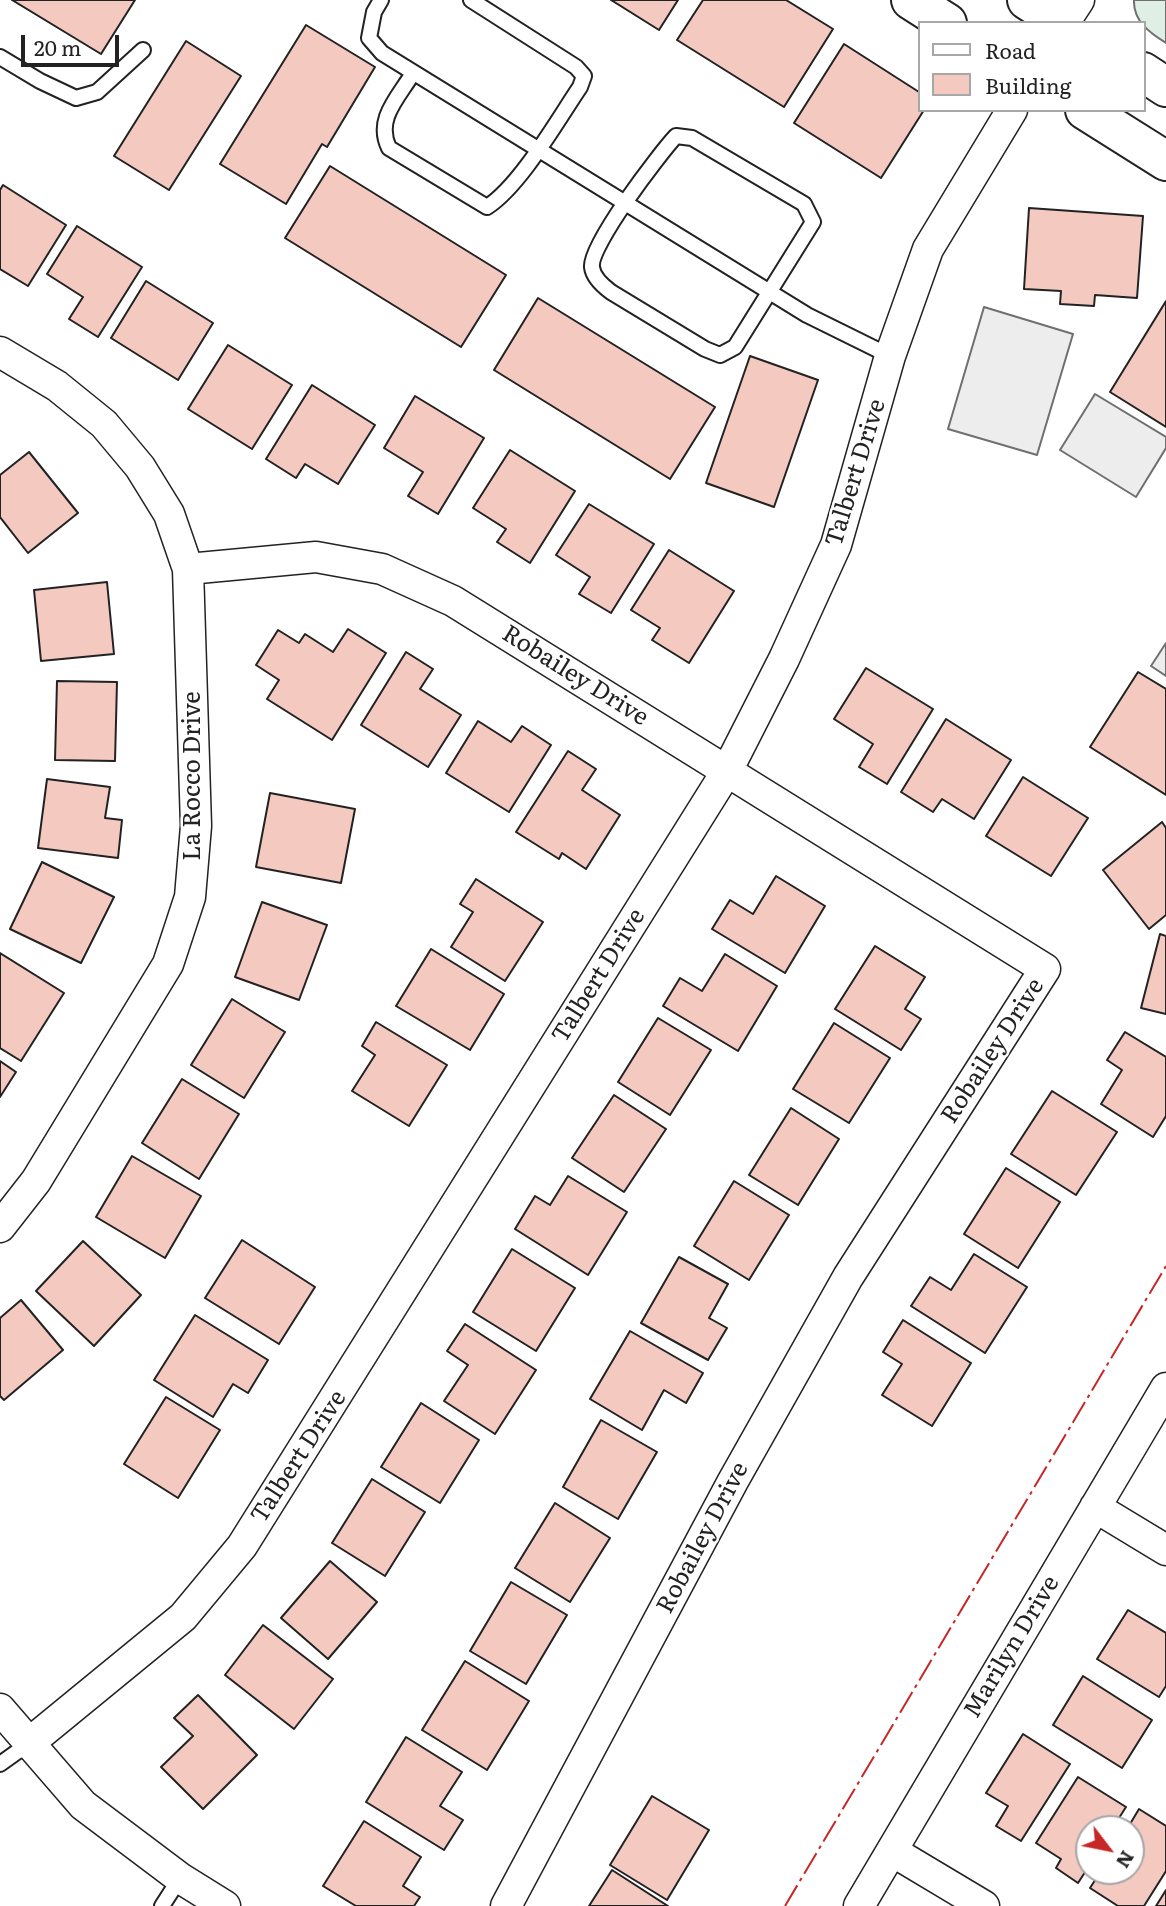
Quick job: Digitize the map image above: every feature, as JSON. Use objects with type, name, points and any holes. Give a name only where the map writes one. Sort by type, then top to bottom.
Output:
[{"type":"street","points":[[911,0],[944,21]]},
{"type":"street","points":[[1027,0],[1061,21]]},
{"type":"street","points":[[1065,21],[1079,0]]},
{"type":"street","points":[[1145,73],[1166,86]]},
{"type":"street","name":"Talbert Drive","points":[[28,1744],[183,1617],[242,1546],[727,771],[784,659],[836,545],[890,356],[928,249],[1011,112]]},
{"type":"street","points":[[1088,112],[1166,161]]},
{"type":"street","name":"La Rocco Drive","points":[[0,352],[57,386],[104,424],[140,467],[169,514],[188,569],[197,827],[190,897],[168,964],[128,1035],[36,1181],[0,1227]]},
{"type":"street","name":"Robailey Drive","points":[[188,569],[316,557],[382,569],[453,601],[1045,969],[848,1277],[733,1481],[506,1906]]},
{"type":"street","name":"Marilyn Drive","points":[[859,1906],[1166,1388]]},
{"type":"street","points":[[1095,1507],[1166,1550]]},
{"type":"street","points":[[0,1709],[83,1805],[180,1878],[225,1906]]},
{"type":"street","points":[[892,1851],[984,1906]]},
{"type":"lane","points":[[381,0],[374,12],[369,38],[382,53],[807,315],[890,356]]},
{"type":"lane","points":[[414,73],[383,122],[382,134],[389,148],[403,159],[487,207],[497,201],[538,149],[580,87],[584,76],[576,67],[471,0]]},
{"type":"lane","points":[[0,57],[40,81],[76,98],[97,92],[143,50]]},
{"type":"lane","points":[[676,136],[692,138],[804,204],[813,222],[735,347],[720,355],[705,349],[600,284],[592,267],[594,253],[625,202],[676,136]]},
{"type":"lane","points":[[0,1764],[28,1744]]},
{"type":"lane","points":[[162,1906],[180,1878]]},
{"type":"green space","points":[[1134,0],[1166,0],[1166,43],[1149,31],[1145,21],[1139,20]]},
{"type":"shaded area","points":[[984,307],[1073,334],[1037,455],[948,429]]},
{"type":"shaded area","points":[[1095,394],[1166,437],[1166,448],[1136,497],[1060,450]]},
{"type":"shaded area","points":[[1166,643],[1166,676],[1151,666]]},
{"type":"building","points":[[12,0],[135,0],[101,54]]},
{"type":"building","points":[[611,0],[678,0],[659,30]]},
{"type":"building","points":[[703,0],[786,0],[833,29],[784,107],[677,40]]},
{"type":"building","points":[[306,25],[375,67],[327,147],[322,144],[286,204],[220,164]]},
{"type":"building","points":[[186,41],[241,76],[169,190],[114,156]]},
{"type":"building","points":[[844,44],[918,91],[918,112],[923,112],[881,178],[794,123]]},
{"type":"building","points":[[330,166],[506,275],[461,347],[285,238]]},
{"type":"building","points":[[3,185],[66,225],[28,286],[0,269],[0,190]]},
{"type":"building","points":[[1029,208],[1143,216],[1137,298],[1095,295],[1094,306],[1060,304],[1061,291],[1024,289]]},
{"type":"building","points":[[77,226],[142,267],[98,337],[69,319],[83,297],[47,274]]},
{"type":"building","points":[[146,281],[213,323],[178,380],[111,338]]},
{"type":"building","points":[[538,298],[715,407],[670,479],[494,370]]},
{"type":"building","points":[[1166,301],[1166,427],[1110,392]]},
{"type":"building","points":[[228,345],[292,385],[252,449],[188,409]]},
{"type":"building","points":[[750,356],[818,380],[774,507],[706,483]]},
{"type":"building","points":[[312,385],[375,425],[338,484],[305,464],[296,478],[266,459]]},
{"type":"building","points":[[415,396],[484,438],[438,514],[408,496],[423,472],[384,448]]},
{"type":"building","points":[[510,450],[575,491],[530,563],[497,542],[506,529],[473,508]]},
{"type":"building","points":[[29,452],[78,513],[28,553],[0,517],[0,475]]},
{"type":"building","points":[[589,504],[654,544],[611,613],[579,594],[590,577],[556,555]]},
{"type":"building","points":[[669,550],[734,591],[689,663],[652,640],[660,628],[631,610]]},
{"type":"building","points":[[107,582],[114,654],[41,661],[34,590]]},
{"type":"building","points":[[348,629],[386,653],[332,740],[267,699],[279,680],[256,665],[278,630],[299,643],[305,634],[333,652]]},
{"type":"building","points":[[406,652],[433,669],[420,689],[461,715],[428,767],[361,725]]},
{"type":"building","points":[[866,668],[933,709],[887,784],[859,767],[873,744],[834,719]]},
{"type":"building","points":[[1138,672],[1166,689],[1166,795],[1090,747]]},
{"type":"building","points":[[57,681],[117,682],[115,761],[55,760]]},
{"type":"building","points":[[946,719],[1011,760],[974,819],[942,799],[933,812],[901,792]]},
{"type":"building","points":[[478,721],[511,742],[522,726],[551,745],[509,812],[446,773]]},
{"type":"building","points":[[568,751],[596,769],[582,790],[620,815],[586,869],[562,853],[559,859],[516,832]]},
{"type":"building","points":[[1023,777],[1088,818],[1051,876],[986,836]]},
{"type":"building","points":[[47,779],[110,787],[105,818],[122,820],[118,858],[38,848]]},
{"type":"building","points":[[270,793],[355,809],[341,883],[256,867]]},
{"type":"building","points":[[1162,822],[1166,828],[1166,915],[1149,929],[1103,870]]},
{"type":"building","points":[[42,862],[114,897],[81,963],[10,929]]},
{"type":"building","points":[[776,876],[825,906],[785,973],[712,929],[730,900],[753,914]]},
{"type":"building","points":[[476,879],[543,922],[505,981],[451,947],[473,912],[460,904]]},
{"type":"building","points":[[262,902],[327,925],[299,1000],[235,977]]},
{"type":"building","points":[[1160,934],[1166,936],[1166,1014],[1141,1008]]},
{"type":"building","points":[[875,946],[925,977],[905,1009],[921,1019],[901,1050],[835,1009]]},
{"type":"building","points":[[431,949],[504,994],[470,1050],[396,1006]]},
{"type":"building","points":[[0,953],[64,993],[21,1061],[0,1048]]},
{"type":"building","points":[[725,954],[777,986],[738,1051],[663,1006],[680,978],[702,991]]},
{"type":"building","points":[[232,999],[285,1032],[244,1098],[191,1065]]},
{"type":"building","points":[[658,1018],[711,1050],[670,1115],[618,1082]]},
{"type":"building","points":[[376,1022],[447,1065],[409,1126],[352,1091],[375,1055],[362,1046]]},
{"type":"building","points":[[834,1023],[890,1058],[849,1123],[793,1089]]},
{"type":"building","points":[[1125,1032],[1166,1057],[1166,1116],[1153,1137],[1101,1104],[1122,1070],[1107,1060]]},
{"type":"building","points":[[0,1061],[16,1072],[0,1097]]},
{"type":"building","points":[[182,1079],[239,1114],[199,1179],[142,1143]]},
{"type":"building","points":[[1052,1091],[1117,1132],[1076,1195],[1011,1154]]},
{"type":"building","points":[[614,1095],[666,1129],[624,1192],[572,1158]]},
{"type":"building","points":[[791,1108],[839,1139],[798,1205],[749,1175]]},
{"type":"building","points":[[132,1156],[201,1196],[165,1258],[96,1217]]},
{"type":"building","points":[[1006,1168],[1060,1202],[1018,1268],[964,1234]]},
{"type":"building","points":[[568,1176],[627,1212],[588,1275],[515,1229],[535,1196],[550,1205]]},
{"type":"building","points":[[734,1181],[789,1215],[749,1280],[694,1246]]},
{"type":"building","points":[[242,1240],[315,1287],[279,1344],[205,1298]]},
{"type":"building","points":[[83,1241],[141,1295],[94,1346],[36,1291]]},
{"type":"building","points":[[512,1249],[575,1288],[536,1351],[473,1312]]},
{"type":"building","points":[[974,1254],[1027,1287],[985,1353],[911,1306],[930,1277],[951,1290]]},
{"type":"building","points":[[679,1257],[728,1284],[709,1318],[727,1328],[708,1360],[641,1323]]},
{"type":"building","points":[[21,1300],[63,1350],[4,1400],[0,1396],[0,1318]]},
{"type":"building","points":[[195,1315],[268,1360],[248,1393],[233,1384],[213,1417],[154,1380]]},
{"type":"building","points":[[903,1320],[971,1363],[932,1426],[882,1395],[902,1364],[883,1352]]},
{"type":"building","points":[[465,1324],[536,1370],[495,1434],[444,1401],[468,1365],[447,1351]]},
{"type":"building","points":[[630,1331],[703,1373],[686,1403],[664,1390],[642,1430],[590,1399]]},
{"type":"building","points":[[166,1397],[220,1430],[178,1498],[124,1464]]},
{"type":"building","points":[[421,1403],[479,1440],[440,1503],[381,1467]]},
{"type":"building","points":[[601,1420],[657,1452],[618,1519],[563,1487]]},
{"type":"building","points":[[372,1479],[425,1512],[385,1576],[332,1543]]},
{"type":"building","points":[[555,1503],[610,1538],[570,1602],[515,1568]]},
{"type":"building","points":[[330,1561],[377,1602],[328,1659],[281,1618]]},
{"type":"building","points":[[511,1582],[567,1615],[526,1684],[470,1651]]},
{"type":"building","points":[[1128,1610],[1166,1633],[1166,1686],[1159,1697],[1097,1659]]},
{"type":"building","points":[[263,1625],[333,1679],[294,1729],[225,1675]]},
{"type":"building","points":[[465,1661],[529,1701],[487,1770],[422,1730]]},
{"type":"building","points":[[1083,1676],[1152,1720],[1122,1768],[1053,1725]]},
{"type":"building","points":[[198,1695],[257,1755],[203,1809],[161,1767],[193,1736],[174,1718]]},
{"type":"building","points":[[1023,1734],[1070,1764],[1021,1841],[996,1826],[1008,1806],[986,1793]]},
{"type":"building","points":[[406,1737],[462,1772],[440,1806],[463,1820],[444,1850],[366,1802]]},
{"type":"building","points":[[1078,1777],[1126,1807],[1121,1815],[1075,1815],[1075,1881],[1056,1868],[1061,1859],[1036,1843]]},
{"type":"building","points":[[652,1796],[709,1830],[667,1900],[610,1865]]},
{"type":"building","points":[[1139,1809],[1166,1826],[1166,1871],[1144,1906],[1118,1906],[1090,1888],[1092,1885],[1145,1885],[1145,1815],[1135,1815]]},
{"type":"building","points":[[364,1821],[421,1857],[403,1886],[420,1897],[414,1906],[356,1906],[323,1886]]},
{"type":"building","points":[[612,1870],[668,1906],[589,1906]]},
{"type":"building","points":[[1166,1890],[1166,1906],[1156,1906]]},
{"type":"power","points":[[785,1906],[1166,1266]]}]
